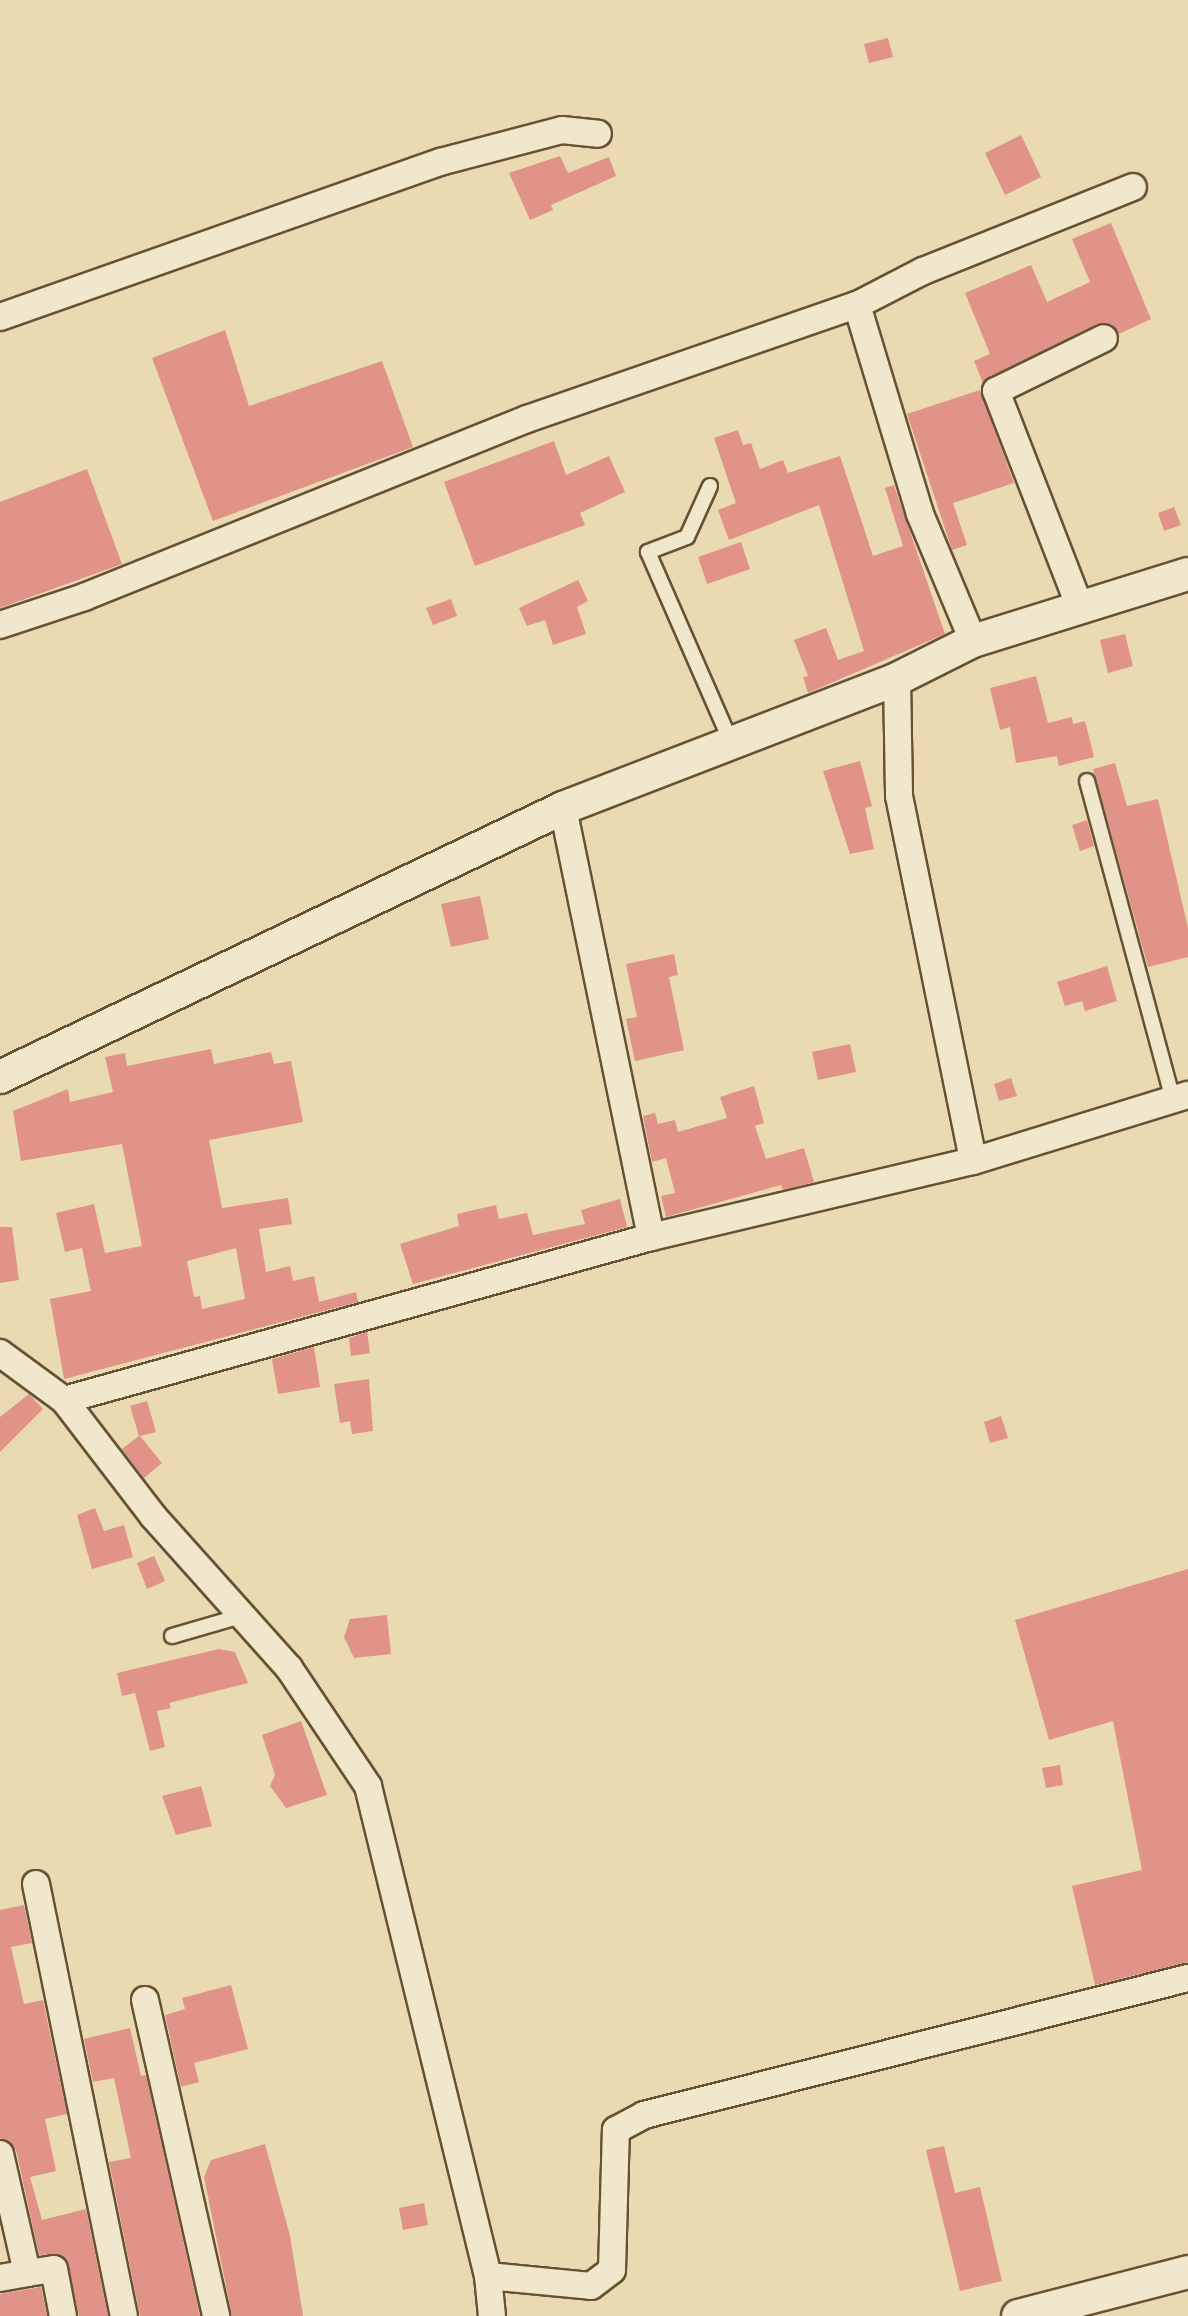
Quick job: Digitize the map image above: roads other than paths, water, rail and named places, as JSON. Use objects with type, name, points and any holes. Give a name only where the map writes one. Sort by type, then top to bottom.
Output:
[{"type":"street","points":[[0,317],[440,162],[562,130],[598,134]]},
{"type":"street","points":[[0,625],[84,597],[527,419],[857,305],[923,271],[1133,187]]},
{"type":"street","points":[[857,305],[920,514],[973,641]]},
{"type":"street","points":[[1081,610],[996,391],[1104,338]]},
{"type":"street","points":[[0,1077],[563,808],[897,679],[973,641],[1081,610],[1188,574]]},
{"type":"street","points":[[897,679],[899,796],[973,1161]]},
{"type":"street","points":[[563,808],[651,1237]]},
{"type":"street","points":[[64,1400],[651,1237],[973,1161],[1180,1098]]},
{"type":"street","points":[[0,1353],[64,1400],[153,1516],[289,1668],[368,1786],[488,2276],[492,2316]]},
{"type":"street","points":[[36,1884],[124,2316]]},
{"type":"street","points":[[488,2276],[591,2286],[612,2270],[616,2130],[644,2115],[1188,1978]]},
{"type":"street","points":[[145,2000],[216,2316]]},
{"type":"street","points":[[0,2154],[27,2273]]},
{"type":"street","points":[[0,2278],[54,2269],[63,2316]]},
{"type":"street","points":[[1018,2316],[1188,2272]]},
{"type":"lane","points":[[710,486],[687,537],[648,552],[731,742]]},
{"type":"lane","points":[[1087,781],[1180,1098]]},
{"type":"lane","points":[[172,1636],[241,1616]]}]
